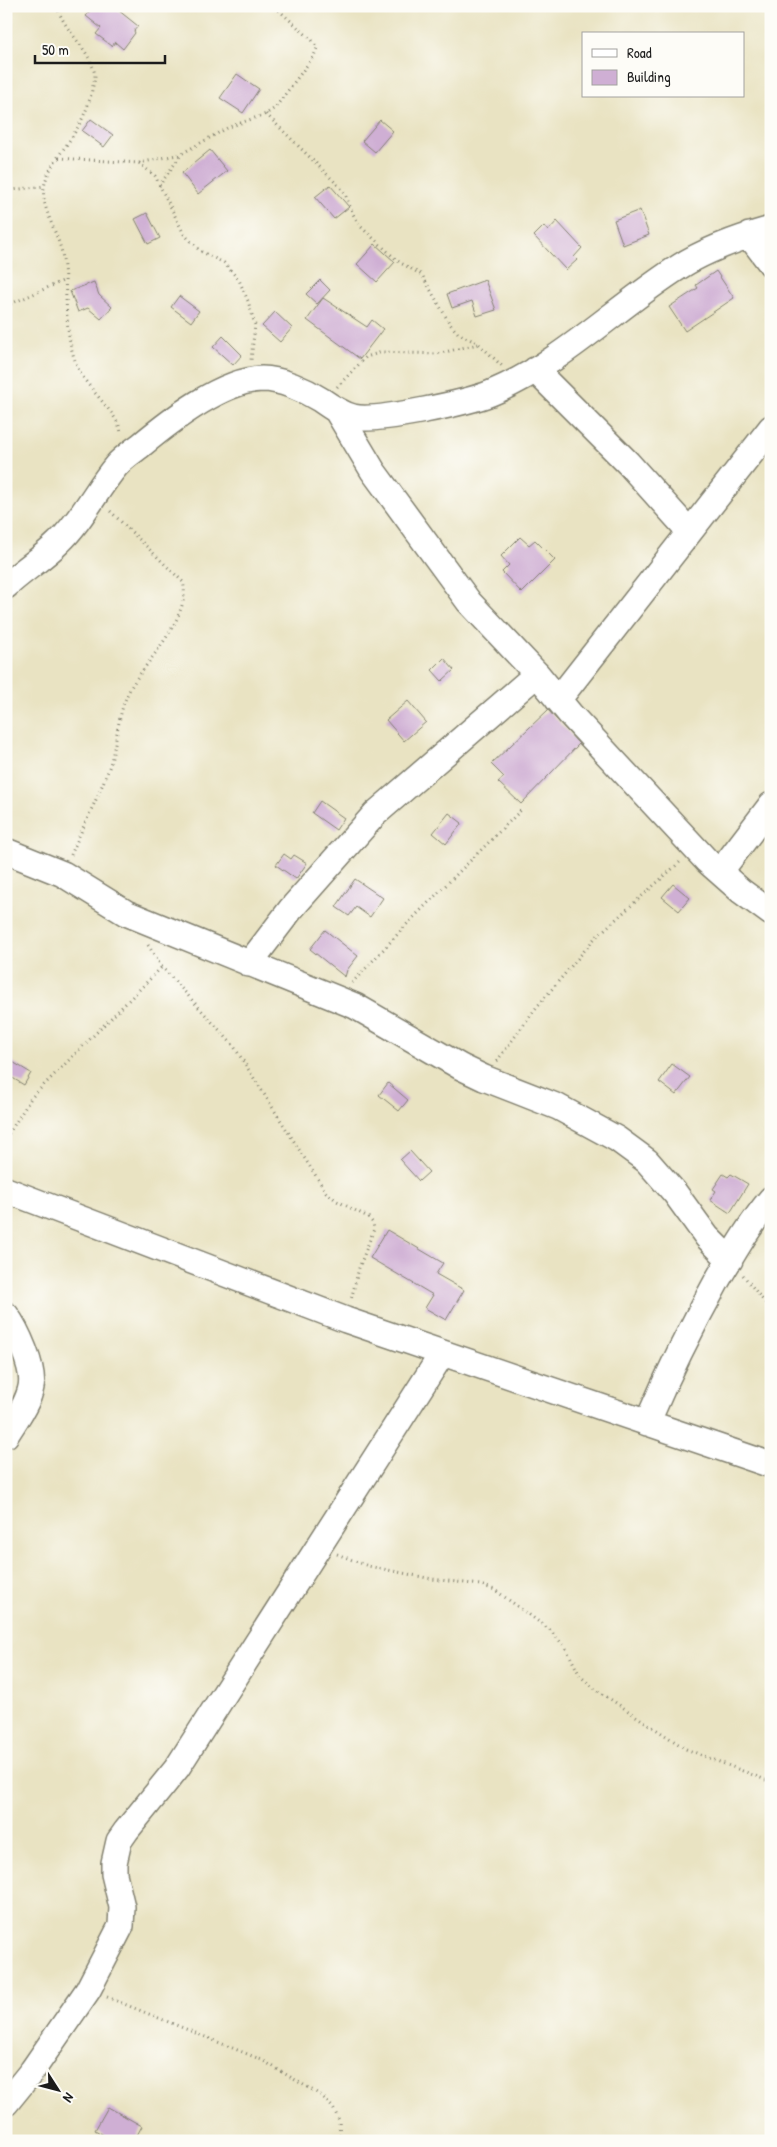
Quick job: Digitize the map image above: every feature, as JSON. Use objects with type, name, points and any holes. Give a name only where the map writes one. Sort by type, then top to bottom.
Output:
[{"type":"street","points":[[6,586],[58,543],[118,464],[158,431],[196,404],[221,391],[249,380],[270,380],[309,393],[337,411],[354,418],[374,418],[451,404],[487,395],[535,370],[680,266],[712,249],[760,232],[771,264]]},
{"type":"street","points":[[535,370],[628,462],[688,531]]},
{"type":"street","points":[[337,411],[373,471],[469,602],[695,848],[720,872],[771,913]]},
{"type":"street","points":[[558,700],[688,531],[771,428]]},
{"type":"street","points":[[505,701],[514,650]]},
{"type":"street","points":[[249,964],[291,909],[375,814],[537,674]]},
{"type":"street","points":[[720,872],[771,805]]},
{"type":"street","points":[[6,851],[63,874],[126,913],[249,964],[338,998],[381,1020],[430,1051],[484,1078],[558,1107],[617,1139],[647,1161],[675,1193],[707,1237],[730,1260]]},
{"type":"street","points":[[6,1190],[346,1320],[771,1465]]},
{"type":"street","points":[[647,1424],[667,1376],[730,1260],[760,1212],[771,1199]]},
{"type":"street","points":[[6,1315],[12,1324],[32,1378],[31,1388],[25,1402],[6,1435]]},
{"type":"street","points":[[6,2103],[32,2072],[88,1990],[121,1926],[122,1907],[114,1868],[120,1841],[177,1768],[442,1354]]},
{"type":"path","points":[[57,6],[60,18],[88,58],[95,77],[90,102],[76,131],[49,172],[44,199],[62,252],[70,346],[78,370],[121,429],[118,464]]},
{"type":"path","points":[[58,158],[139,163],[181,154],[229,128],[266,114],[282,102],[314,56],[317,48],[312,40],[274,6]]},
{"type":"path","points":[[266,114],[344,191],[360,226],[399,262],[422,275],[450,324],[458,333],[479,344],[503,367],[509,385]]},
{"type":"path","points":[[160,186],[181,154]]},
{"type":"path","points":[[139,163],[155,176],[184,234],[200,251],[224,263],[239,280],[255,325],[249,380]]},
{"type":"path","points":[[6,188],[12,190],[45,186]]},
{"type":"path","points":[[6,306],[65,280]]},
{"type":"path","points":[[309,393],[332,390],[340,385],[356,365],[366,357],[382,352],[438,354],[479,344]]},
{"type":"path","points":[[63,874],[109,767],[120,726],[123,702],[163,641],[181,609],[186,591],[183,582],[94,496]]},
{"type":"path","points":[[338,998],[409,922],[521,810]]},
{"type":"path","points":[[484,1078],[536,1008],[595,938],[695,848]]},
{"type":"path","points":[[147,944],[162,967],[233,1045],[281,1118],[326,1192],[338,1201],[368,1216],[373,1222],[374,1229],[359,1268],[346,1320]]},
{"type":"path","points":[[6,1138],[31,1098],[162,967]]},
{"type":"path","points":[[730,1260],[771,1310]]},
{"type":"path","points":[[318,1546],[368,1566],[481,1585],[495,1590],[550,1630],[566,1648],[580,1676],[595,1689],[686,1749],[771,1782]]},
{"type":"path","points":[[88,1990],[262,2060],[322,2096],[333,2108],[339,2120],[340,2141]]},
{"type":"building","points":[[94,6],[113,6],[138,26],[123,49],[115,42],[112,46],[96,34],[101,28],[86,16]]},
{"type":"building","points":[[237,74],[259,89],[243,113],[220,98]]},
{"type":"building","points":[[91,119],[113,135],[104,147],[82,131]]},
{"type":"building","points":[[380,120],[393,131],[375,152],[362,141]]},
{"type":"building","points":[[210,150],[227,171],[198,194],[182,173]]},
{"type":"building","points":[[330,185],[349,207],[334,219],[315,197]]},
{"type":"building","points":[[640,210],[649,235],[623,245],[614,220]]},
{"type":"building","points":[[147,213],[160,238],[148,244],[135,219]]},
{"type":"building","points":[[557,221],[582,248],[574,257],[577,260],[566,270],[534,236],[544,226],[548,231]]},
{"type":"building","points":[[375,244],[395,262],[377,282],[357,264]]},
{"type":"building","points":[[716,271],[734,298],[685,331],[669,307],[698,288],[696,285]]},
{"type":"building","points":[[320,280],[330,290],[317,304],[306,294]]},
{"type":"building","points":[[485,280],[496,310],[477,316],[472,301],[452,308],[447,294]]},
{"type":"building","points":[[94,282],[99,295],[112,307],[101,319],[88,308],[78,312],[70,291]]},
{"type":"building","points":[[179,296],[199,311],[191,322],[171,307]]},
{"type":"building","points":[[323,298],[367,327],[372,320],[383,329],[360,359],[307,320]]},
{"type":"building","points":[[275,312],[292,328],[280,342],[262,326]]},
{"type":"building","points":[[223,336],[242,355],[233,365],[213,347]]},
{"type":"building","points":[[520,537],[529,545],[535,540],[555,560],[522,593],[502,572],[509,565],[501,556]]},
{"type":"building","points":[[444,658],[454,670],[442,681],[432,670]]},
{"type":"building","points":[[408,701],[426,722],[404,741],[386,720]]},
{"type":"building","points":[[548,710],[579,744],[521,804],[498,782],[504,777],[491,764]]},
{"type":"building","points":[[320,801],[344,818],[336,830],[312,813]]},
{"type":"building","points":[[449,813],[462,823],[446,844],[433,833]]},
{"type":"building","points":[[284,854],[291,859],[294,855],[307,863],[296,879],[276,865]]},
{"type":"building","points":[[355,879],[383,898],[370,917],[356,907],[349,916],[336,907]]},
{"type":"building","points":[[673,884],[690,898],[679,911],[662,897]]},
{"type":"building","points":[[325,930],[358,956],[347,970],[345,977],[310,949]]},
{"type":"building","points":[[6,1058],[31,1073],[24,1085],[6,1074]]},
{"type":"building","points":[[672,1064],[690,1077],[676,1095],[659,1082]]},
{"type":"building","points":[[388,1083],[408,1100],[399,1111],[379,1095]]},
{"type":"building","points":[[410,1151],[429,1172],[419,1181],[400,1160]]},
{"type":"building","points":[[723,1174],[728,1177],[731,1174],[748,1184],[730,1213],[710,1200],[716,1191],[713,1189]]},
{"type":"building","points":[[387,1230],[443,1263],[436,1274],[464,1290],[446,1320],[425,1308],[433,1295],[370,1258]]},
{"type":"building","points":[[108,2107],[142,2126],[134,2141],[114,2141],[95,2130]]}]
